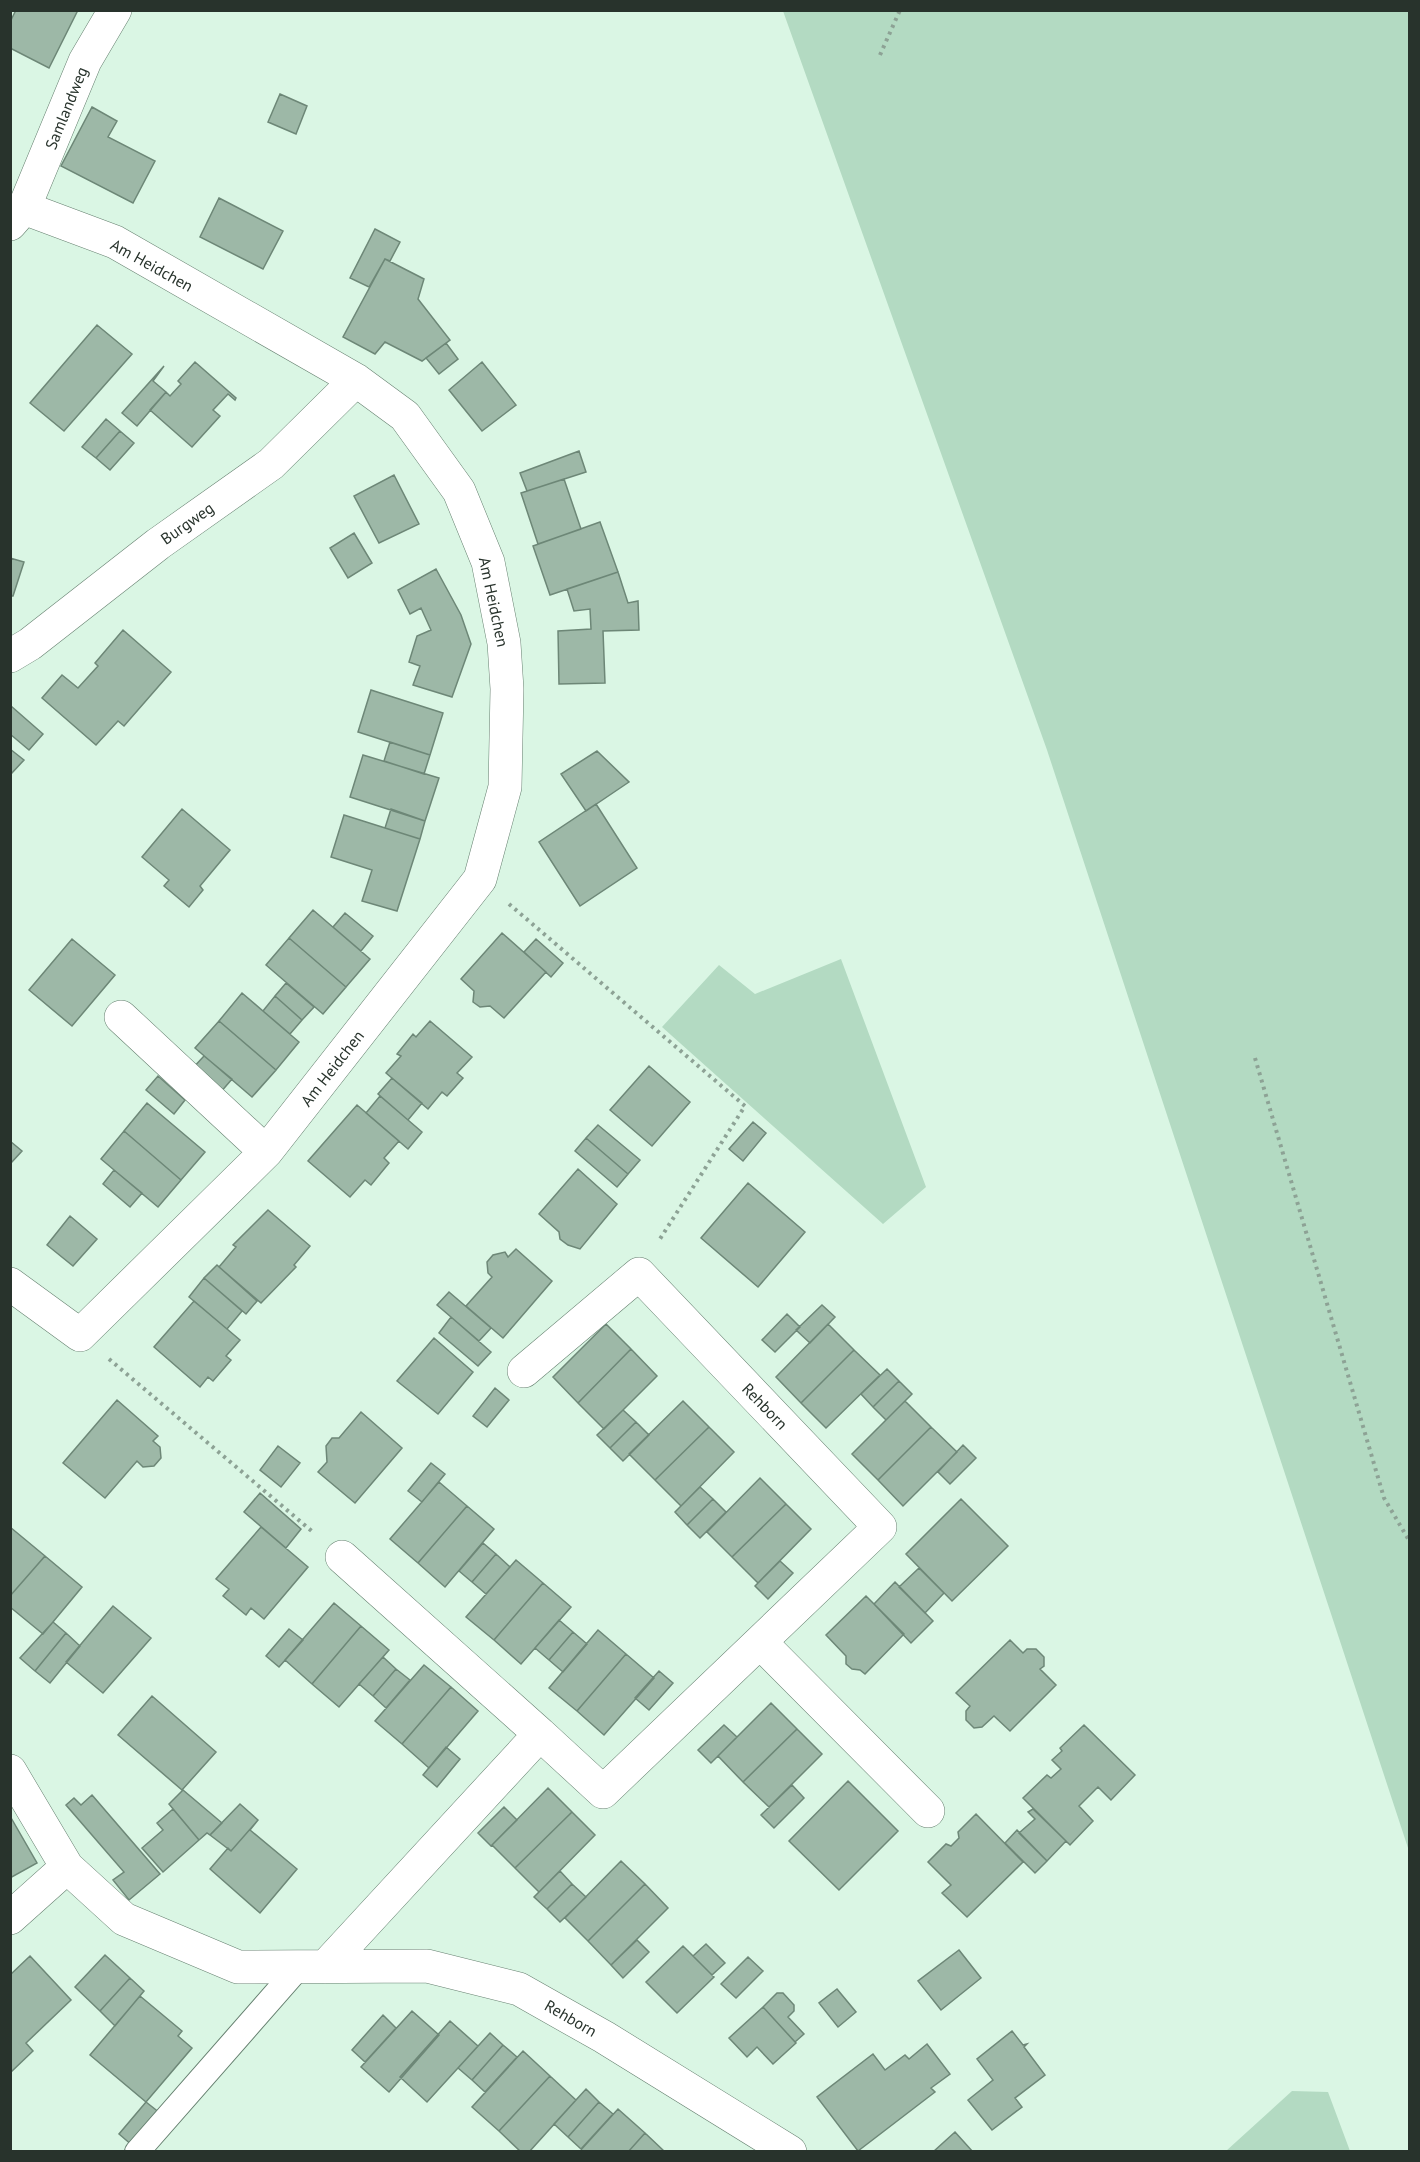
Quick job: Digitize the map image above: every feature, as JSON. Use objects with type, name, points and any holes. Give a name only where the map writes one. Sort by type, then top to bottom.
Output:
[{"type":"street","name":"Samlandweg","points":[[17,216],[85,62],[115,10]]},
{"type":"street","name":"Am Heidchen","points":[[17,216],[115,242],[356,380],[405,416],[459,491],[488,562],[504,643],[508,718],[505,787],[480,879],[266,1152],[81,1335]]},
{"type":"street","name":"Burgweg","points":[[10,656],[30,644],[158,544],[271,464],[356,380]]},
{"type":"street","points":[[121,1017],[266,1152]]},
{"type":"street","points":[[524,1371],[639,1274]]},
{"type":"street","name":"Rehborn","points":[[342,1557],[603,1792],[880,1527],[639,1274]]},
{"type":"street","points":[[10,1284],[81,1335]]},
{"type":"street","points":[[760,1642],[928,1811]]},
{"type":"street","points":[[312,1967],[540,1734]]},
{"type":"street","name":"Rehborn","points":[[10,1772],[67,1867],[124,1919],[238,1966],[427,1966],[519,1989],[604,2037],[790,2151]]},
{"type":"street","points":[[10,1918],[67,1867]]},
{"type":"lane","points":[[137,2151],[312,1967]]},
{"type":"path","points":[[880,55],[900,10]]},
{"type":"path","points":[[480,879],[745,1106],[639,1274]]},
{"type":"path","points":[[1255,1058],[1384,1498],[1410,1542]]},
{"type":"path","points":[[81,1335],[342,1557]]},
{"type":"green space","points":[[783,11],[1409,11],[1409,1851],[1047,750]]},
{"type":"green space","points":[[841,959],[926,1187],[883,1224],[662,1027],[719,965],[755,994]]},
{"type":"green space","points":[[1292,2091],[1328,2092],[1350,2151],[1226,2151]]},
{"type":"building","points":[[16,10],[78,10],[49,68],[10,48],[10,22]]},
{"type":"building","points":[[280,94],[307,106],[296,134],[268,122]]},
{"type":"building","points":[[92,107],[117,121],[108,137],[155,161],[133,203],[61,166]]},
{"type":"building","points":[[219,198],[283,231],[263,269],[200,237]]},
{"type":"building","points":[[375,229],[400,242],[390,261],[385,259],[369,287],[350,278]]},
{"type":"building","points":[[385,259],[424,279],[418,299],[450,340],[422,361],[385,342],[375,354],[343,337]]},
{"type":"building","points":[[97,325],[132,354],[64,431],[30,403]]},
{"type":"building","points":[[446,343],[458,359],[439,374],[426,358]]},
{"type":"building","points":[[195,362],[236,398],[235,400],[228,394],[213,410],[220,416],[192,447],[150,410],[166,392],[170,396],[181,384],[178,381]]},
{"type":"building","points":[[482,362],[516,405],[482,431],[449,390]]},
{"type":"building","points":[[164,366],[153,381],[166,392],[137,426],[122,413]]},
{"type":"building","points":[[106,419],[120,431],[96,458],[82,447]]},
{"type":"building","points":[[120,431],[134,443],[110,470],[96,458]]},
{"type":"building","points":[[579,451],[586,472],[527,491],[520,473]]},
{"type":"building","points":[[394,475],[419,524],[379,543],[354,496]]},
{"type":"building","points":[[564,479],[581,529],[538,544],[521,493]]},
{"type":"building","points":[[600,522],[618,572],[550,595],[533,546]]},
{"type":"building","points":[[354,533],[372,563],[348,578],[330,548]]},
{"type":"building","points":[[10,558],[24,562],[13,596],[10,596]]},
{"type":"building","points":[[436,569],[461,615],[471,644],[452,697],[413,685],[420,666],[409,662],[417,636],[431,630],[421,608],[410,614],[398,590]]},
{"type":"building","points":[[618,572],[628,603],[638,601],[639,630],[603,631],[605,683],[559,684],[558,631],[591,629],[590,609],[574,611],[567,589]]},
{"type":"building","points":[[123,630],[171,672],[124,726],[118,721],[96,745],[42,698],[62,675],[78,688],[98,666],[95,663]]},
{"type":"building","points":[[371,690],[443,713],[430,755],[358,732]]},
{"type":"building","points":[[11,706],[43,734],[29,750],[10,734]]},
{"type":"building","points":[[390,742],[430,755],[424,774],[384,761]]},
{"type":"building","points":[[10,749],[24,760],[10,775]]},
{"type":"building","points":[[597,751],[629,782],[586,811],[561,774]]},
{"type":"building","points":[[363,755],[439,778],[425,821],[350,797]]},
{"type":"building","points":[[596,804],[637,868],[580,906],[539,842]]},
{"type":"building","points":[[182,809],[230,850],[200,886],[203,890],[189,907],[164,886],[169,880],[142,857]]},
{"type":"building","points":[[391,809],[425,821],[420,839],[385,828]]},
{"type":"building","points":[[344,815],[420,839],[397,911],[362,901],[372,870],[331,857]]},
{"type":"building","points":[[313,910],[370,959],[346,987],[289,938]]},
{"type":"building","points":[[345,913],[373,936],[361,951],[333,927]]},
{"type":"building","points":[[502,933],[546,972],[504,1018],[490,1006],[480,1007],[473,1002],[474,991],[461,979]]},
{"type":"building","points":[[289,938],[346,987],[323,1014],[266,965]]},
{"type":"building","points":[[72,939],[115,975],[72,1026],[29,990]]},
{"type":"building","points":[[536,939],[563,963],[551,977],[524,952]]},
{"type":"building","points":[[286,983],[314,1007],[302,1020],[275,996]]},
{"type":"building","points":[[242,993],[299,1042],[276,1070],[219,1021]]},
{"type":"building","points":[[275,996],[302,1020],[290,1034],[263,1011]]},
{"type":"building","points":[[219,1021],[276,1070],[252,1097],[195,1048]]},
{"type":"building","points":[[430,1021],[472,1057],[457,1073],[463,1078],[447,1096],[442,1092],[428,1109],[386,1073],[401,1056],[397,1054],[413,1034],[416,1037]]},
{"type":"building","points":[[204,1056],[232,1079],[220,1093],[192,1069]]},
{"type":"building","points":[[649,1066],[690,1102],[652,1146],[610,1110]]},
{"type":"building","points":[[158,1076],[185,1100],[174,1114],[146,1090]]},
{"type":"building","points":[[392,1078],[422,1103],[408,1120],[378,1094]]},
{"type":"building","points":[[380,1096],[422,1132],[408,1149],[366,1113]]},
{"type":"building","points":[[147,1103],[205,1152],[181,1180],[124,1131]]},
{"type":"building","points":[[357,1105],[399,1141],[384,1158],[389,1163],[371,1185],[365,1180],[350,1197],[308,1161]]},
{"type":"building","points":[[753,1122],[766,1133],[743,1161],[729,1149]]},
{"type":"building","points":[[598,1125],[640,1160],[628,1174],[586,1138]]},
{"type":"building","points":[[124,1131],[181,1180],[158,1207],[101,1159]]},
{"type":"building","points":[[586,1138],[628,1174],[617,1187],[575,1151]]},
{"type":"building","points":[[10,1141],[22,1151],[10,1164]]},
{"type":"building","points":[[578,1169],[617,1204],[580,1249],[560,1239],[559,1232],[539,1214]]},
{"type":"building","points":[[114,1170],[142,1193],[130,1207],[103,1184]]},
{"type":"building","points":[[748,1183],[805,1232],[758,1287],[701,1238]]},
{"type":"building","points":[[268,1210],[310,1246],[294,1265],[296,1267],[261,1303],[219,1267],[236,1247],[233,1245]]},
{"type":"building","points":[[70,1216],[97,1239],[73,1266],[47,1245]]},
{"type":"building","points":[[516,1249],[552,1281],[503,1338],[466,1306],[492,1277],[488,1273],[487,1262],[493,1255],[505,1252],[508,1257]]},
{"type":"building","points":[[217,1265],[257,1301],[246,1314],[204,1278]]},
{"type":"building","points":[[204,1278],[242,1311],[227,1329],[189,1297]]},
{"type":"building","points":[[449,1292],[491,1328],[479,1341],[437,1305]]},
{"type":"building","points":[[194,1301],[240,1340],[226,1356],[231,1360],[213,1381],[208,1377],[200,1387],[154,1347]]},
{"type":"building","points":[[822,1305],[835,1317],[810,1343],[796,1330]]},
{"type":"building","points":[[787,1314],[800,1327],[775,1352],[762,1340]]},
{"type":"building","points":[[451,1317],[491,1352],[478,1366],[439,1333]]},
{"type":"building","points":[[606,1324],[631,1349],[578,1403],[553,1377]]},
{"type":"building","points":[[828,1324],[854,1350],[801,1403],[776,1377]]},
{"type":"building","points":[[434,1338],[473,1372],[438,1414],[397,1381]]},
{"type":"building","points":[[631,1349],[657,1376],[604,1429],[578,1403]]},
{"type":"building","points":[[854,1350],[880,1375],[826,1428],[801,1403]]},
{"type":"building","points":[[887,1369],[899,1381],[873,1407],[861,1394]]},
{"type":"building","points":[[899,1381],[912,1394],[886,1420],[873,1407]]},
{"type":"building","points":[[495,1388],[509,1400],[487,1427],[473,1416]]},
{"type":"building","points":[[117,1400],[158,1436],[153,1441],[160,1447],[161,1458],[154,1466],[143,1467],[137,1461],[105,1498],[63,1463]]},
{"type":"building","points":[[683,1401],[709,1427],[655,1480],[629,1454]]},
{"type":"building","points":[[905,1401],[931,1427],[878,1480],[852,1454]]},
{"type":"building","points":[[623,1410],[636,1422],[610,1448],[597,1435]]},
{"type":"building","points":[[361,1412],[402,1448],[355,1503],[318,1472],[327,1462],[326,1446],[332,1438],[339,1438]]},
{"type":"building","points":[[636,1422],[649,1435],[623,1461],[610,1448]]},
{"type":"building","points":[[709,1427],[734,1452],[681,1506],[655,1480]]},
{"type":"building","points":[[931,1427],[957,1452],[903,1506],[878,1480]]},
{"type":"building","points":[[963,1445],[976,1458],[950,1484],[938,1472]]},
{"type":"building","points":[[278,1446],[300,1463],[281,1487],[260,1470]]},
{"type":"building","points":[[431,1463],[445,1474],[422,1502],[408,1491]]},
{"type":"building","points":[[760,1478],[786,1504],[732,1557],[707,1532]]},
{"type":"building","points":[[439,1482],[467,1506],[418,1563],[390,1539]]},
{"type":"building","points":[[700,1487],[713,1499],[687,1525],[675,1512]]},
{"type":"building","points":[[260,1493],[301,1529],[286,1548],[244,1512]]},
{"type":"building","points":[[713,1499],[726,1512],[700,1538],[687,1525]]},
{"type":"building","points":[[961,1499],[1008,1546],[952,1601],[906,1554]]},
{"type":"building","points":[[786,1504],[811,1529],[758,1583],[732,1557]]},
{"type":"building","points":[[467,1506],[494,1529],[445,1587],[418,1563]]},
{"type":"building","points":[[10,1527],[45,1556],[10,1596]]},
{"type":"building","points":[[261,1527],[308,1567],[264,1619],[251,1608],[246,1615],[223,1596],[229,1589],[216,1579]]},
{"type":"building","points":[[483,1543],[496,1554],[472,1582],[459,1571]]},
{"type":"building","points":[[496,1554],[510,1567],[486,1594],[472,1582]]},
{"type":"building","points":[[45,1556],[82,1587],[43,1634],[10,1607],[10,1596]]},
{"type":"building","points":[[516,1560],[543,1583],[494,1640],[466,1617]]},
{"type":"building","points":[[780,1561],[793,1573],[768,1599],[755,1586]]},
{"type":"building","points":[[919,1568],[944,1593],[925,1613],[899,1587]]},
{"type":"building","points":[[895,1582],[933,1621],[911,1643],[874,1604]]},
{"type":"building","points":[[543,1583],[571,1607],[521,1664],[494,1640]]},
{"type":"building","points":[[866,1596],[904,1634],[865,1674],[846,1664],[846,1656],[826,1635]]},
{"type":"building","points":[[334,1603],[361,1626],[312,1684],[285,1660]]},
{"type":"building","points":[[113,1606],[151,1638],[103,1693],[66,1662]]},
{"type":"building","points":[[559,1620],[573,1632],[549,1660],[535,1648]]},
{"type":"building","points":[[53,1622],[66,1633],[35,1671],[20,1658]]},
{"type":"building","points":[[361,1626],[389,1650],[339,1707],[312,1684]]},
{"type":"building","points":[[289,1629],[303,1640],[279,1667],[266,1656]]},
{"type":"building","points":[[598,1630],[626,1654],[577,1711],[549,1688]]},
{"type":"building","points":[[573,1632],[587,1644],[563,1672],[549,1660]]},
{"type":"building","points":[[66,1633],[80,1646],[50,1683],[35,1671]]},
{"type":"building","points":[[1010,1640],[1023,1653],[1027,1649],[1036,1649],[1044,1657],[1044,1666],[1040,1669],[1056,1685],[1010,1731],[994,1716],[982,1727],[974,1728],[966,1720],[966,1711],[970,1706],[956,1693]]},
{"type":"building","points":[[626,1654],[654,1678],[604,1735],[577,1711]]},
{"type":"building","points":[[383,1657],[396,1669],[373,1696],[359,1684]]},
{"type":"building","points":[[424,1665],[451,1687],[402,1744],[375,1721]]},
{"type":"building","points":[[396,1669],[410,1680],[386,1708],[373,1696]]},
{"type":"building","points":[[659,1671],[673,1683],[649,1710],[635,1698]]},
{"type":"building","points":[[451,1687],[478,1711],[429,1768],[402,1744]]},
{"type":"building","points":[[152,1696],[216,1752],[182,1790],[118,1735]]},
{"type":"building","points":[[771,1703],[797,1729],[743,1782],[718,1756]]},
{"type":"building","points":[[724,1725],[737,1737],[711,1763],[698,1750]]},
{"type":"building","points":[[1084,1725],[1135,1775],[1111,1800],[1098,1787],[1079,1806],[1093,1821],[1070,1845],[1023,1798],[1047,1775],[1051,1778],[1061,1769],[1052,1760],[1062,1751],[1060,1748]]},
{"type":"building","points":[[797,1729],[822,1754],[769,1807],[743,1782]]},
{"type":"building","points":[[446,1747],[460,1759],[437,1787],[423,1775]]},
{"type":"building","points":[[848,1781],[898,1831],[839,1890],[789,1841]]},
{"type":"building","points":[[792,1785],[804,1798],[774,1828],[761,1815]]},
{"type":"building","points":[[548,1788],[572,1812],[515,1868],[492,1845]]},
{"type":"building","points":[[183,1790],[222,1823],[210,1835],[207,1833],[199,1840],[169,1804]]},
{"type":"building","points":[[92,1795],[160,1874],[129,1900],[113,1880],[124,1872],[66,1805],[74,1798],[81,1805]]},
{"type":"building","points":[[240,1804],[258,1820],[231,1851],[210,1835]]},
{"type":"building","points":[[504,1807],[517,1820],[491,1846],[478,1833]]},
{"type":"building","points":[[173,1809],[199,1840],[163,1872],[142,1848],[163,1830],[157,1823]]},
{"type":"building","points":[[1033,1809],[1066,1841],[1047,1861],[1019,1833],[1035,1819],[1028,1812]]},
{"type":"building","points":[[572,1812],[595,1835],[539,1892],[515,1868]]},
{"type":"building","points":[[976,1814],[1023,1862],[967,1917],[942,1893],[951,1885],[928,1862],[946,1844],[951,1846],[959,1838],[958,1832]]},
{"type":"building","points":[[10,1816],[37,1863],[10,1878]]},
{"type":"building","points":[[258,1820],[250,1830],[297,1869],[260,1913],[210,1869],[228,1848],[231,1851]]},
{"type":"building","points":[[1017,1830],[1047,1861],[1035,1873],[1005,1843]]},
{"type":"building","points":[[621,1861],[645,1884],[588,1941],[565,1918]]},
{"type":"building","points":[[560,1871],[572,1884],[547,1909],[534,1897]]},
{"type":"building","points":[[572,1884],[586,1897],[560,1922],[547,1909]]},
{"type":"building","points":[[645,1884],[668,1908],[611,1965],[588,1941]]},
{"type":"building","points":[[637,1940],[649,1952],[623,1978],[611,1965]]},
{"type":"building","points":[[706,1944],[725,1963],[712,1975],[693,1956]]},
{"type":"building","points":[[683,1946],[714,1977],[677,2013],[646,1982]]},
{"type":"building","points":[[959,1950],[981,1978],[941,2010],[918,1981]]},
{"type":"building","points":[[105,1955],[130,1978],[100,2011],[75,1987]]},
{"type":"building","points":[[30,1956],[71,2000],[26,2043],[33,2051],[11,2072],[10,1975]]},
{"type":"building","points":[[748,1957],[763,1971],[736,1998],[721,1984]]},
{"type":"building","points":[[130,1978],[144,1991],[115,2026],[100,2011]]},
{"type":"building","points":[[837,1989],[856,2012],[838,2027],[819,2003]]},
{"type":"building","points":[[777,1993],[783,1993],[794,2005],[794,2011],[788,2017],[804,2034],[795,2042],[763,2007]]},
{"type":"building","points":[[140,1996],[182,2031],[178,2036],[192,2048],[146,2102],[90,2055]]},
{"type":"building","points":[[763,2007],[796,2043],[773,2064],[757,2047],[747,2057],[729,2038]]},
{"type":"building","points":[[412,2011],[439,2035],[389,2092],[361,2067]]},
{"type":"building","points":[[383,2015],[396,2028],[365,2062],[352,2050]]},
{"type":"building","points":[[450,2021],[478,2046],[427,2102],[400,2077]]},
{"type":"building","points":[[1012,2031],[1023,2045],[1027,2044],[1024,2047],[1045,2075],[1015,2098],[1022,2107],[992,2130],[968,2100],[993,2080],[977,2059]]},
{"type":"building","points":[[490,2033],[503,2045],[472,2080],[458,2068]]},
{"type":"building","points":[[927,2044],[950,2074],[931,2088],[935,2092],[858,2151],[817,2097],[873,2054],[885,2070],[905,2055],[909,2059]]},
{"type":"building","points":[[503,2045],[517,2057],[485,2092],[472,2080]]},
{"type":"building","points":[[523,2051],[550,2076],[499,2131],[472,2107]]},
{"type":"building","points":[[550,2076],[576,2100],[529,2152],[521,2152],[499,2131]]},
{"type":"building","points":[[586,2089],[599,2102],[568,2137],[554,2124]]},
{"type":"building","points":[[146,2102],[160,2113],[133,2146],[119,2134]]},
{"type":"building","points":[[599,2102],[613,2114],[581,2149],[568,2137]]},
{"type":"building","points":[[618,2109],[645,2133],[628,2152],[579,2152]]},
{"type":"building","points":[[955,2132],[973,2152],[933,2152]]},
{"type":"building","points":[[645,2133],[665,2152],[628,2152]]}]
